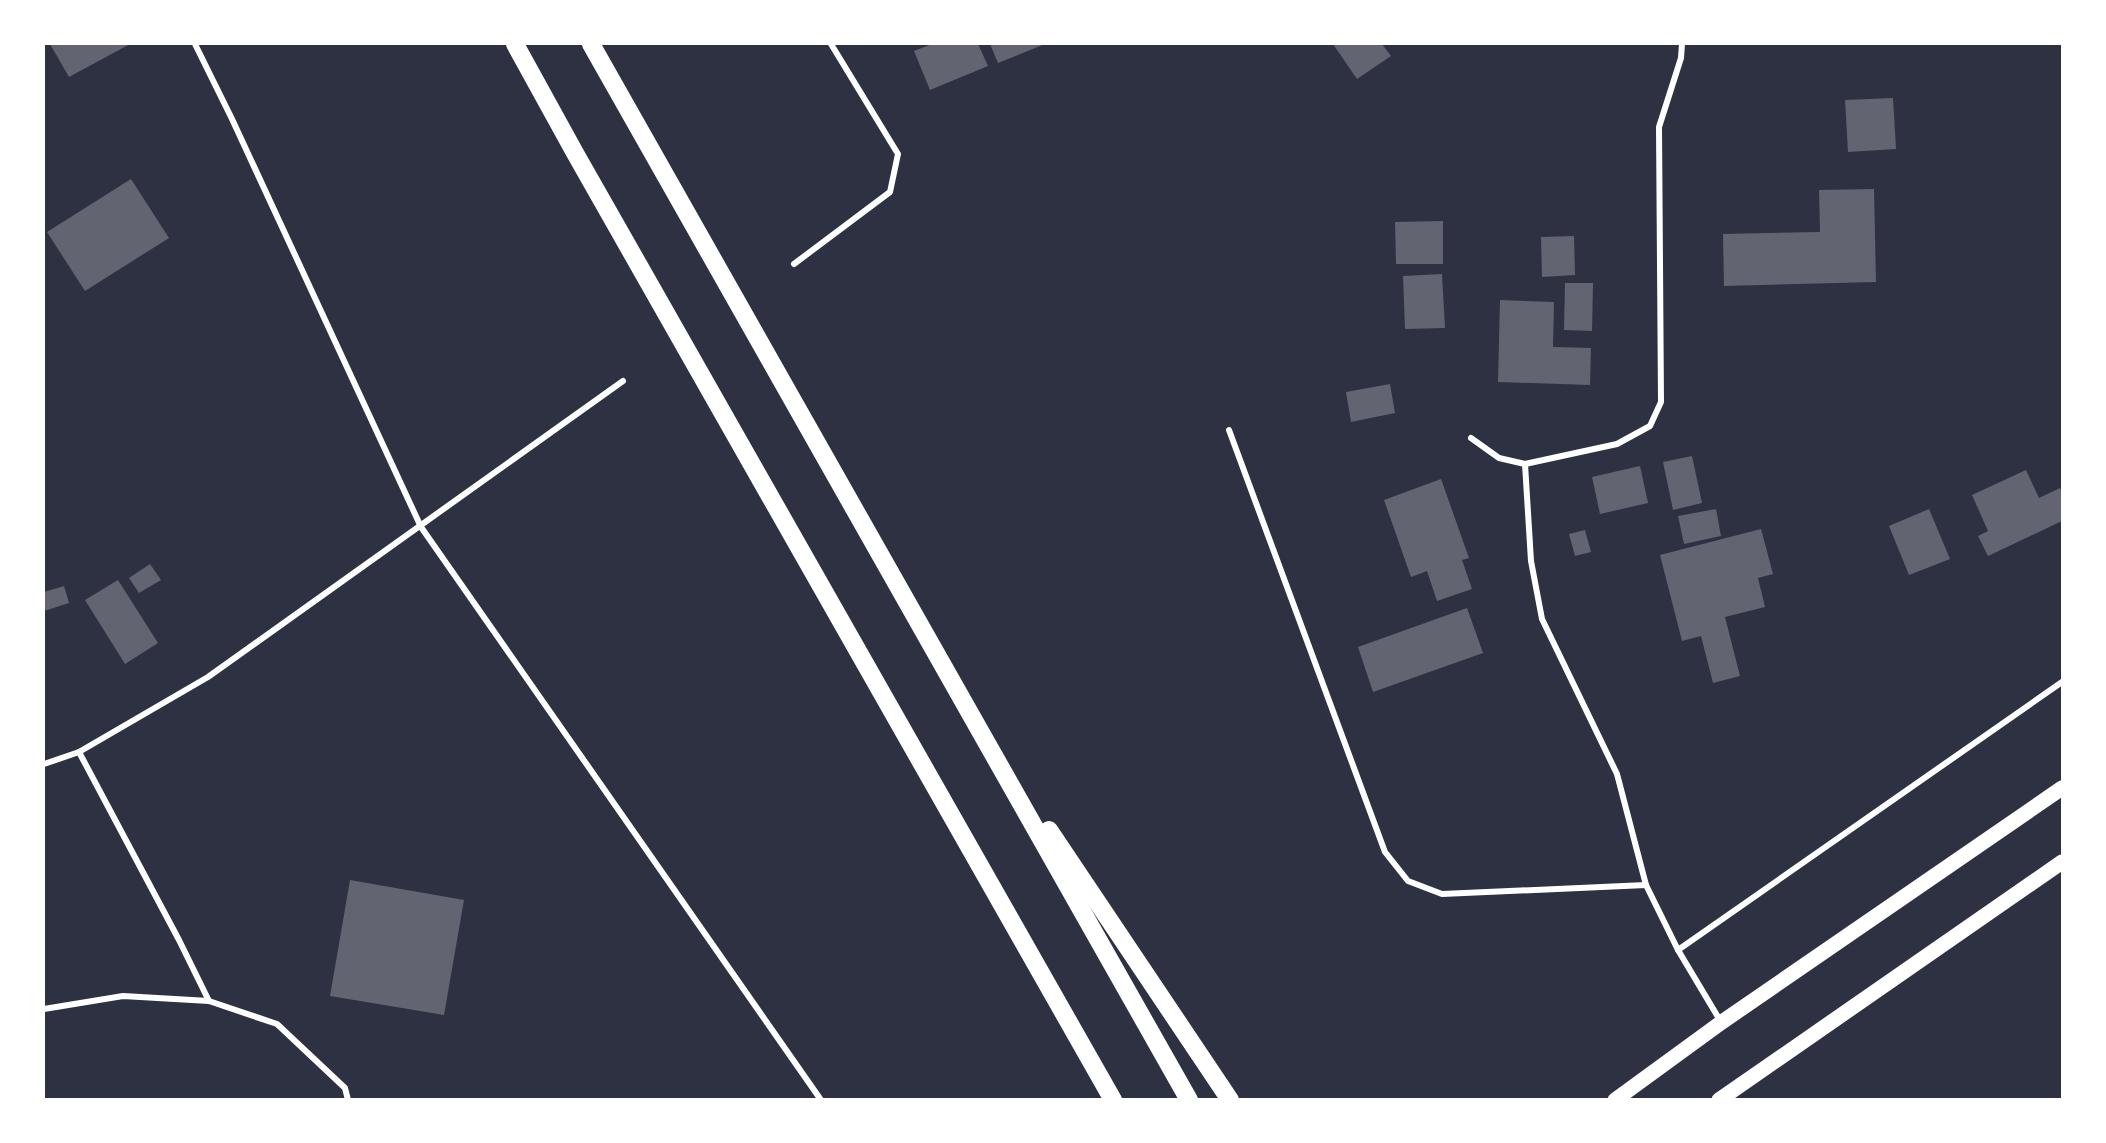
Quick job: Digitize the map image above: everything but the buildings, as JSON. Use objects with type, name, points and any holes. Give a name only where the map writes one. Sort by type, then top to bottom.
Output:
[{"type":"highway","points":[[515,44],[1113,1100]]},
{"type":"highway","points":[[591,44],[1189,1100]]},
{"type":"highway","points":[[971,714],[1230,1100]]},
{"type":"main road","points":[[1615,1100],[1722,1023],[2062,788]]},
{"type":"main road","points":[[1719,1100],[2062,862]]},
{"type":"street","points":[[195,44],[421,526],[821,1100]]},
{"type":"street","points":[[794,264],[890,192],[898,154],[831,44]]},
{"type":"street","points":[[1471,438],[1499,458],[1526,464],[1617,444],[1650,426],[1661,402],[1659,127],[1681,58],[1682,44]]},
{"type":"street","points":[[44,764],[79,752],[208,677],[623,381]]},
{"type":"street","points":[[1229,430],[1385,852],[1408,881],[1442,894],[1646,885]]},
{"type":"street","points":[[1526,464],[1531,561],[1542,619],[1617,774],[1646,885],[1677,950],[1722,1023]]},
{"type":"street","points":[[1677,950],[2062,682]]},
{"type":"street","points":[[79,752],[209,1001]]},
{"type":"street","points":[[44,1009],[123,996],[209,1001],[277,1024],[345,1088],[348,1100]]}]
